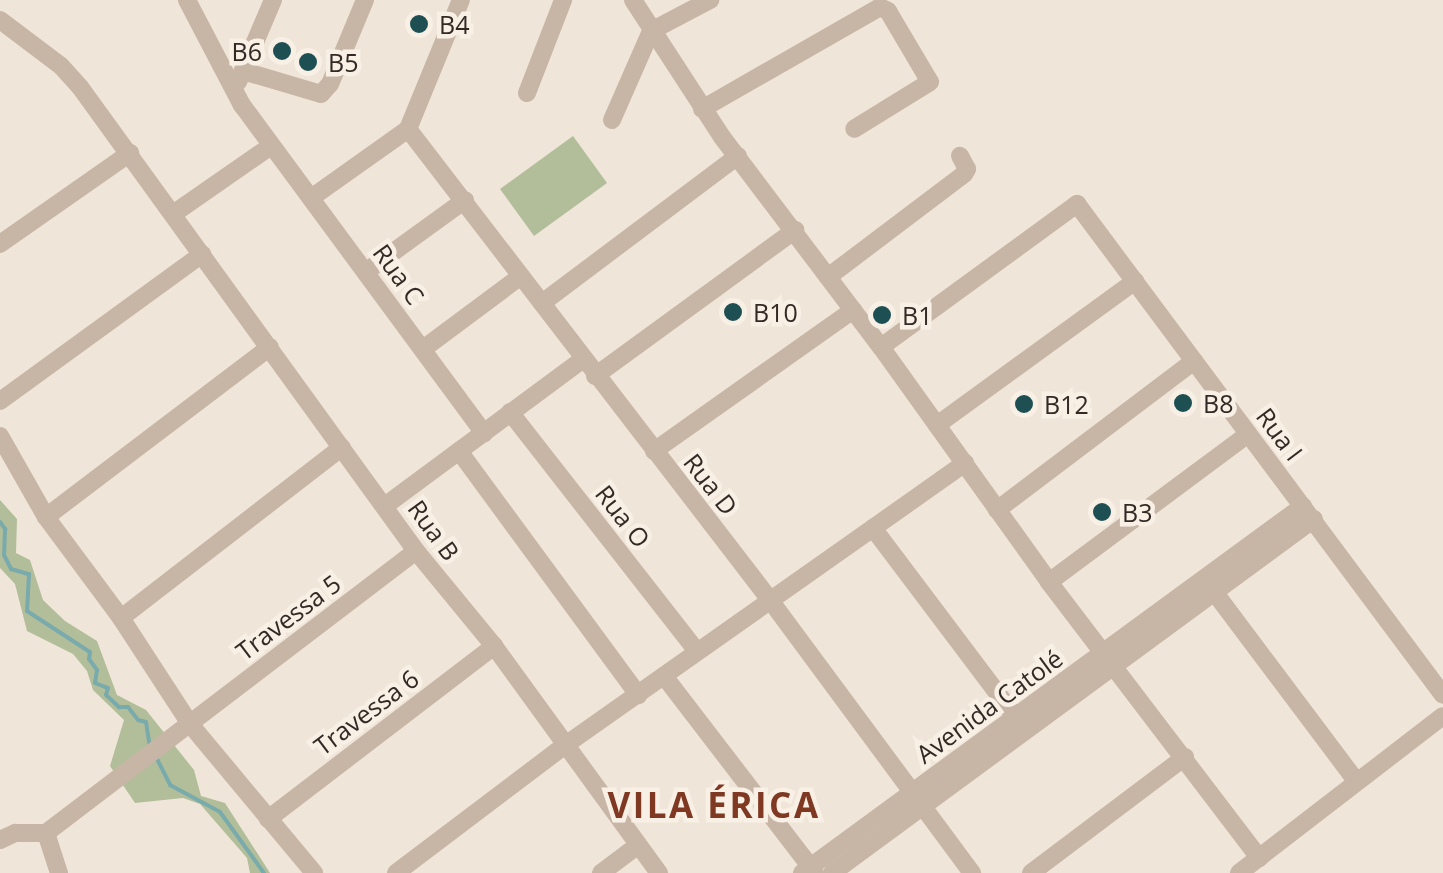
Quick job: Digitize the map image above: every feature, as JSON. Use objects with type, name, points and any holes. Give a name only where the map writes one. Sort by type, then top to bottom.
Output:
[{"type":"street","name":"Rua C","points":[[187,0],[234,91],[484,433]]},
{"type":"street","points":[[234,91],[273,0]]},
{"type":"street","points":[[244,72],[322,94],[330,84],[365,0]]},
{"type":"street","points":[[311,198],[408,129],[461,0]]},
{"type":"street","points":[[527,94],[562,0]]},
{"type":"street","points":[[634,0],[702,108],[882,347],[1050,582],[1259,858]]},
{"type":"street","points":[[612,120],[652,31],[710,0]]},
{"type":"street","points":[[702,108],[880,8],[888,11],[930,82],[854,129]]},
{"type":"street","name":"Rua B","points":[[0,20],[62,66],[130,153],[416,552],[494,646],[659,873]]},
{"type":"street","name":"Rua D","points":[[408,129],[770,600],[972,873]]},
{"type":"street","points":[[173,214],[272,146]]},
{"type":"street","points":[[0,244],[130,153]]},
{"type":"street","points":[[542,303],[738,156]]},
{"type":"street","points":[[828,277],[964,174],[966,168],[960,156]]},
{"type":"street","points":[[367,271],[465,200]]},
{"type":"street","name":"Rua I","points":[[882,347],[1076,204],[1443,695]]},
{"type":"street","points":[[595,376],[794,230]]},
{"type":"street","points":[[0,401],[202,254]]},
{"type":"street","points":[[423,349],[520,276]]},
{"type":"street","points":[[937,425],[1135,281]]},
{"type":"street","points":[[654,451],[853,310]]},
{"type":"street","points":[[46,517],[270,347]]},
{"type":"street","points":[[386,506],[583,360]]},
{"type":"street","points":[[997,510],[1194,361]]},
{"type":"street","name":"Rua O","points":[[510,412],[697,651]]},
{"type":"street","points":[[1050,582],[1248,434]]},
{"type":"street","points":[[0,436],[46,517],[121,618],[190,724],[314,873]]},
{"type":"street","points":[[121,618],[342,447]]},
{"type":"street","points":[[459,451],[638,695]]},
{"type":"street","points":[[396,873],[564,746],[965,462]]},
{"type":"street","name":"Avenida Catolé","points":[[810,871],[1110,661],[1309,513]]},
{"type":"street","points":[[872,528],[1019,723]]},
{"type":"street","name":"Travessa 5","points":[[46,834],[416,552]]},
{"type":"street","points":[[1210,588],[1357,782]]},
{"type":"street","name":"Travessa 6","points":[[268,819],[494,646]]},
{"type":"street","points":[[664,676],[810,871]]},
{"type":"street","points":[[1239,873],[1443,716]]},
{"type":"street","points":[[1031,873],[1185,757]]},
{"type":"street","name":"Avenida Catolé","points":[[832,873],[917,798]]},
{"type":"street","points":[[2,831],[46,834],[59,873]]},
{"type":"street","points":[[601,873],[637,846]]},
{"type":"green space","points":[[573,136],[607,183],[534,236],[500,189]]},
{"type":"green space","points":[[0,500],[17,519],[16,553],[30,560],[43,600],[65,621],[97,641],[117,695],[146,710],[194,770],[201,796],[225,803],[270,873],[250,873],[247,858],[200,804],[183,798],[135,803],[110,766],[124,720],[93,690],[87,671],[73,654],[27,631],[15,584],[0,568]]},
{"type":"waterway","points":[[0,522],[5,529],[4,555],[11,569],[29,574],[27,611],[90,652],[89,659],[97,670],[95,683],[108,688],[106,695],[119,707],[128,707],[138,720],[146,722],[150,747]]},
{"type":"waterway","points":[[155,755],[170,785],[220,812],[264,873]]},
{"type":"place","name":"B4","points":[[419,24]]},
{"type":"place","name":"B6","points":[[282,51]]},
{"type":"place","name":"B5","points":[[308,62]]},
{"type":"place","name":"B10","points":[[733,312]]},
{"type":"place","name":"B1","points":[[882,315]]},
{"type":"place","name":"B8","points":[[1183,403]]},
{"type":"place","name":"B12","points":[[1024,404]]},
{"type":"place","name":"B3","points":[[1102,512]]},
{"type":"district","name":"VILA ÉRICA","points":[[714,805]]}]
